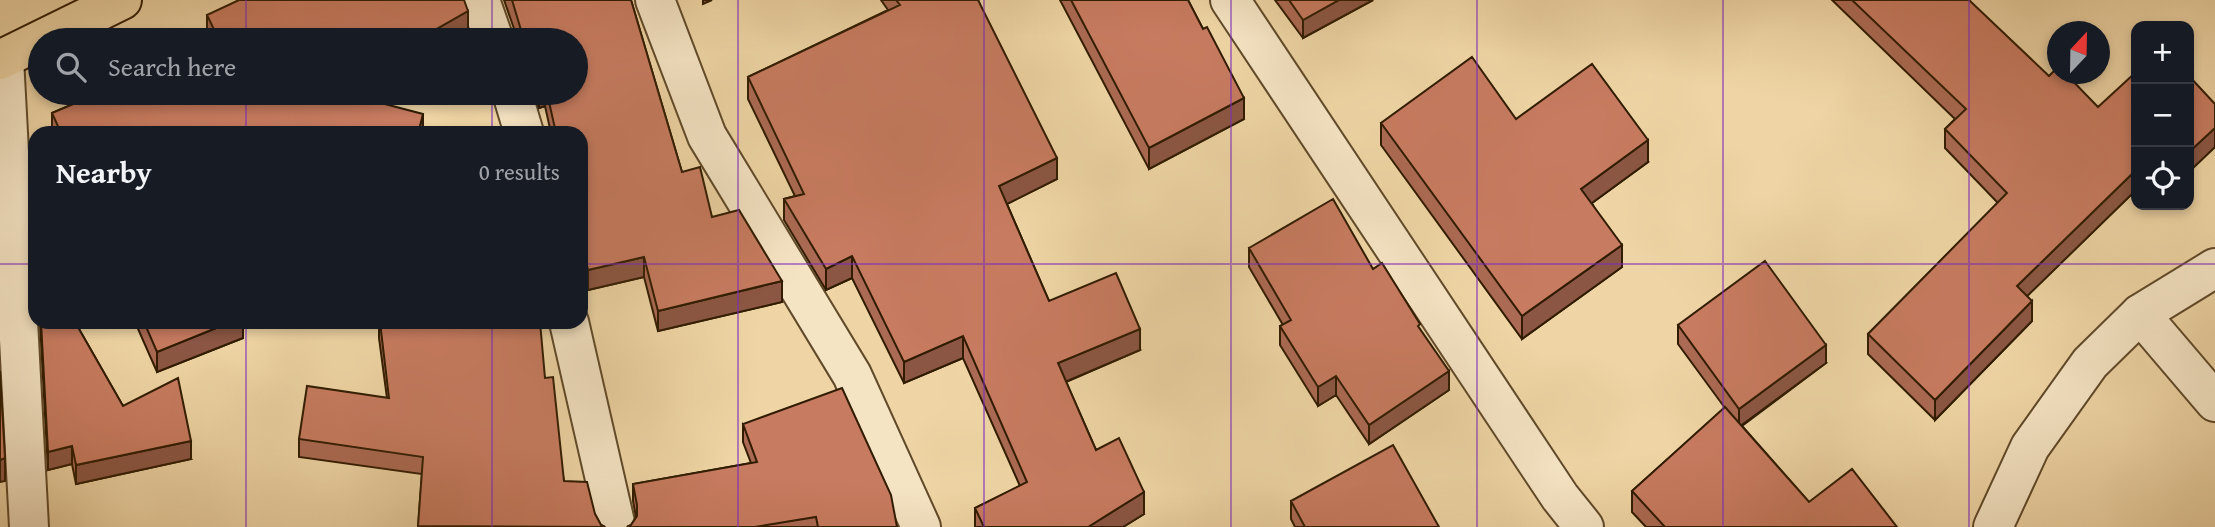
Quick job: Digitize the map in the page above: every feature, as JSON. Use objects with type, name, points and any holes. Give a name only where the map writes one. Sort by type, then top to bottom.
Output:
[{"type":"main road","points":[[65,28],[122,0]]},
{"type":"main road","points":[[2,59],[28,46]]},
{"type":"street","points":[[480,0],[490,28]]},
{"type":"street","points":[[655,0],[707,136],[852,374],[920,527]]},
{"type":"street","points":[[1230,0],[1560,496],[1584,527]]},
{"type":"street","points":[[2,59],[29,527]]},
{"type":"street","points":[[516,105],[522,126]]},
{"type":"street","points":[[1993,527],[2030,447],[2090,363],[2140,314],[2215,268]]},
{"type":"street","points":[[2140,314],[2215,402]]},
{"type":"street","points":[[571,329],[616,527]]},
{"type":"building","points":[[239,0],[464,0],[468,11],[438,28],[213,28],[207,15]]},
{"type":"building","points":[[512,0],[631,0],[682,172],[700,167],[712,217],[739,210],[782,281],[658,311],[644,257],[588,270],[588,126],[554,126],[550,105],[588,105],[588,28],[520,28]]},
{"type":"building","points":[[896,0],[978,0],[1057,158],[999,186],[1049,301],[1116,273],[1140,329],[1058,363],[1096,450],[1119,438],[1144,492],[1088,527],[984,527],[975,508],[1027,482],[963,336],[904,362],[852,256],[826,269],[784,199],[804,194],[748,77],[900,5]]},
{"type":"building","points":[[1071,0],[1188,0],[1203,29],[1207,27],[1244,98],[1149,148]]},
{"type":"building","points":[[1289,0],[1339,0],[1303,20]]},
{"type":"building","points":[[1852,0],[1969,0],[2047,74],[2047,84],[2076,84],[2098,107],[2131,77],[2131,175],[2017,286],[2032,301],[1935,400],[1868,334],[2007,193],[1945,129],[1966,109]]},
{"type":"building","points":[[1472,57],[1516,119],[1592,64],[1648,140],[1581,189],[1622,245],[1522,316],[1381,123]]},
{"type":"building","points":[[2194,81],[2215,104],[2215,128],[2194,147]]},
{"type":"building","points":[[71,105],[389,105],[423,114],[420,126],[58,126],[52,113]]},
{"type":"building","points":[[1333,199],[1373,269],[1382,263],[1420,324],[1418,326],[1449,371],[1369,425],[1336,376],[1318,387],[1280,326],[1291,320],[1249,248]]},
{"type":"building","points":[[1765,261],[1826,345],[1739,409],[1678,325]]},
{"type":"building","points":[[41,329],[79,329],[123,406],[178,378],[191,441],[76,465],[72,446],[48,452]]},
{"type":"building","points":[[147,329],[214,329],[157,352]]},
{"type":"building","points":[[381,329],[541,329],[545,378],[553,377],[564,481],[587,482],[595,514],[605,527],[418,526],[423,457],[299,439],[307,386],[389,398]]},
{"type":"building","points":[[0,371],[5,458],[0,460]]},
{"type":"building","points":[[842,388],[891,495],[897,527],[818,527],[816,517],[755,527],[627,527],[637,516],[633,484],[757,462],[743,424]]},
{"type":"building","points":[[1725,407],[1809,502],[1852,469],[1897,527],[1665,527],[1632,491]]},
{"type":"building","points":[[1393,445],[1439,527],[1305,527],[1291,501]]}]
